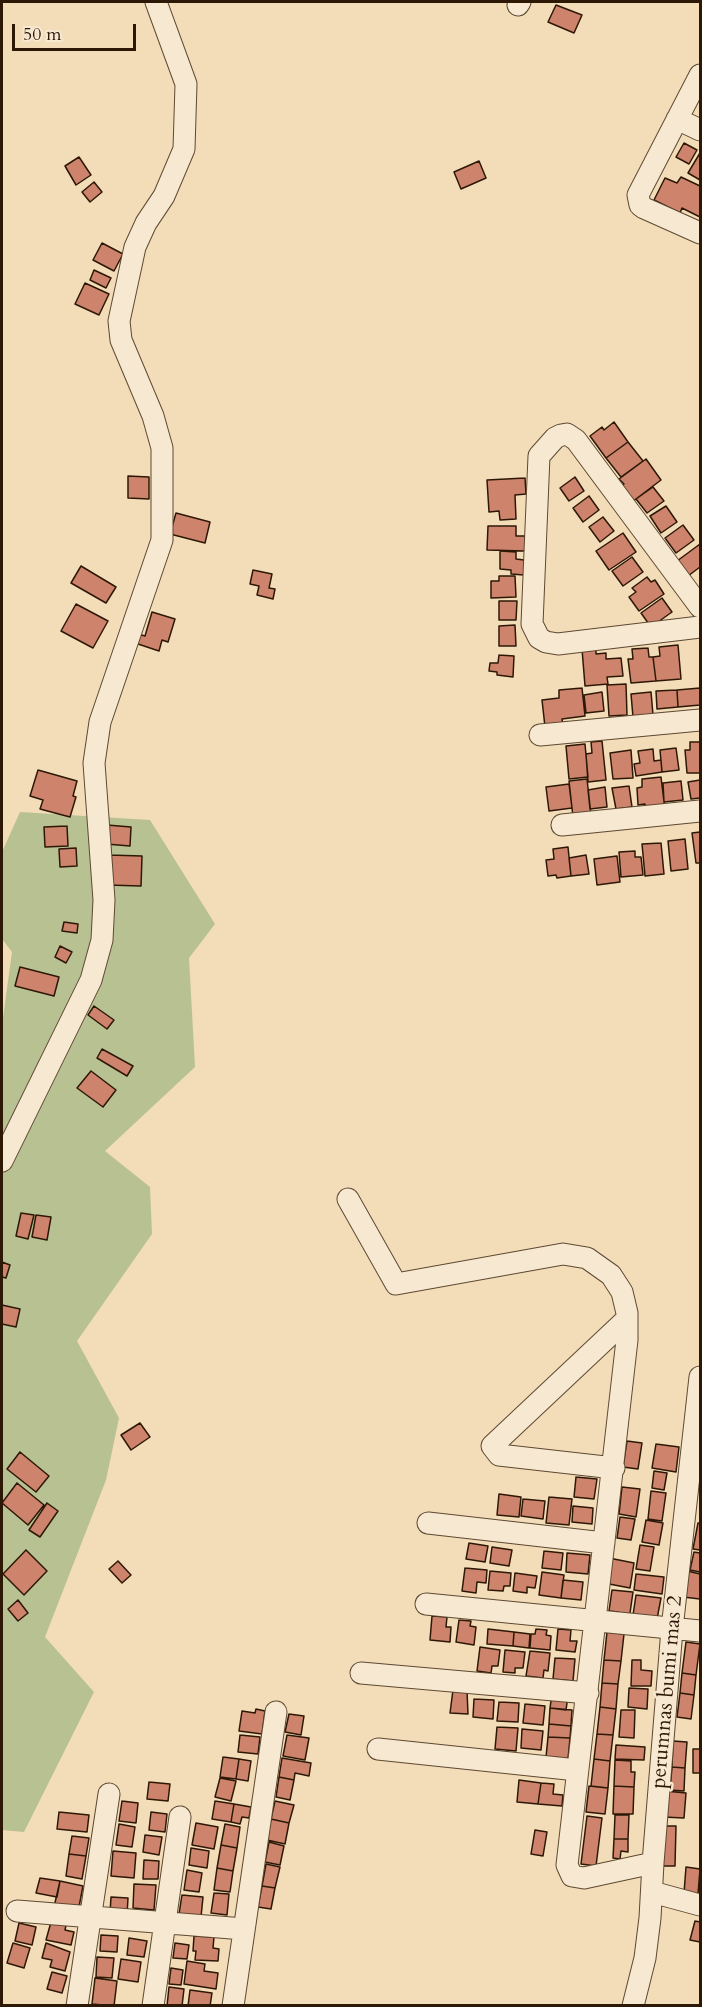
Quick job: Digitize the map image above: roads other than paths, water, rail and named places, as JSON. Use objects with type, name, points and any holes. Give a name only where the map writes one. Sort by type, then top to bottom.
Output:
[{"type":"street","points":[[2,1161],[92,980],[102,940],[104,900],[94,763],[100,722],[162,540],[162,448],[153,416],[121,340],[119,321],[135,247],[146,223],[170,186],[184,148],[186,84],[156,2]]},
{"type":"street","points":[[700,75],[638,195],[638,201],[644,208],[700,233]]},
{"type":"street","points":[[677,119],[700,130]]},
{"type":"street","points":[[700,607],[576,441],[567,434],[555,438],[539,456],[531,624],[539,638],[558,644],[700,627]]},
{"type":"street","points":[[540,735],[700,720]]},
{"type":"street","points":[[562,825],[700,811]]},
{"type":"street","points":[[348,1199],[396,1284],[563,1254],[586,1258],[610,1275],[622,1292],[627,1319],[627,1340],[567,1865],[572,1876],[584,1878],[653,1863]]},
{"type":"street","points":[[614,1468],[499,1455],[492,1446],[627,1319]]},
{"type":"street","name":"perumnas bumi mas 2","points":[[633,2006],[645,1958],[672,1629],[700,1377]]},
{"type":"street","points":[[428,1523],[604,1543]]},
{"type":"street","points":[[426,1604],[700,1631]]},
{"type":"street","points":[[361,1674],[588,1693]]},
{"type":"street","points":[[233,2006],[276,1712]]},
{"type":"street","points":[[378,1749],[577,1770]]},
{"type":"street","points":[[77,2006],[109,1794]]},
{"type":"street","points":[[153,2006],[180,1817]]},
{"type":"street","points":[[652,1892],[700,1905]]},
{"type":"street","points":[[17,1911],[244,1929]]}]
